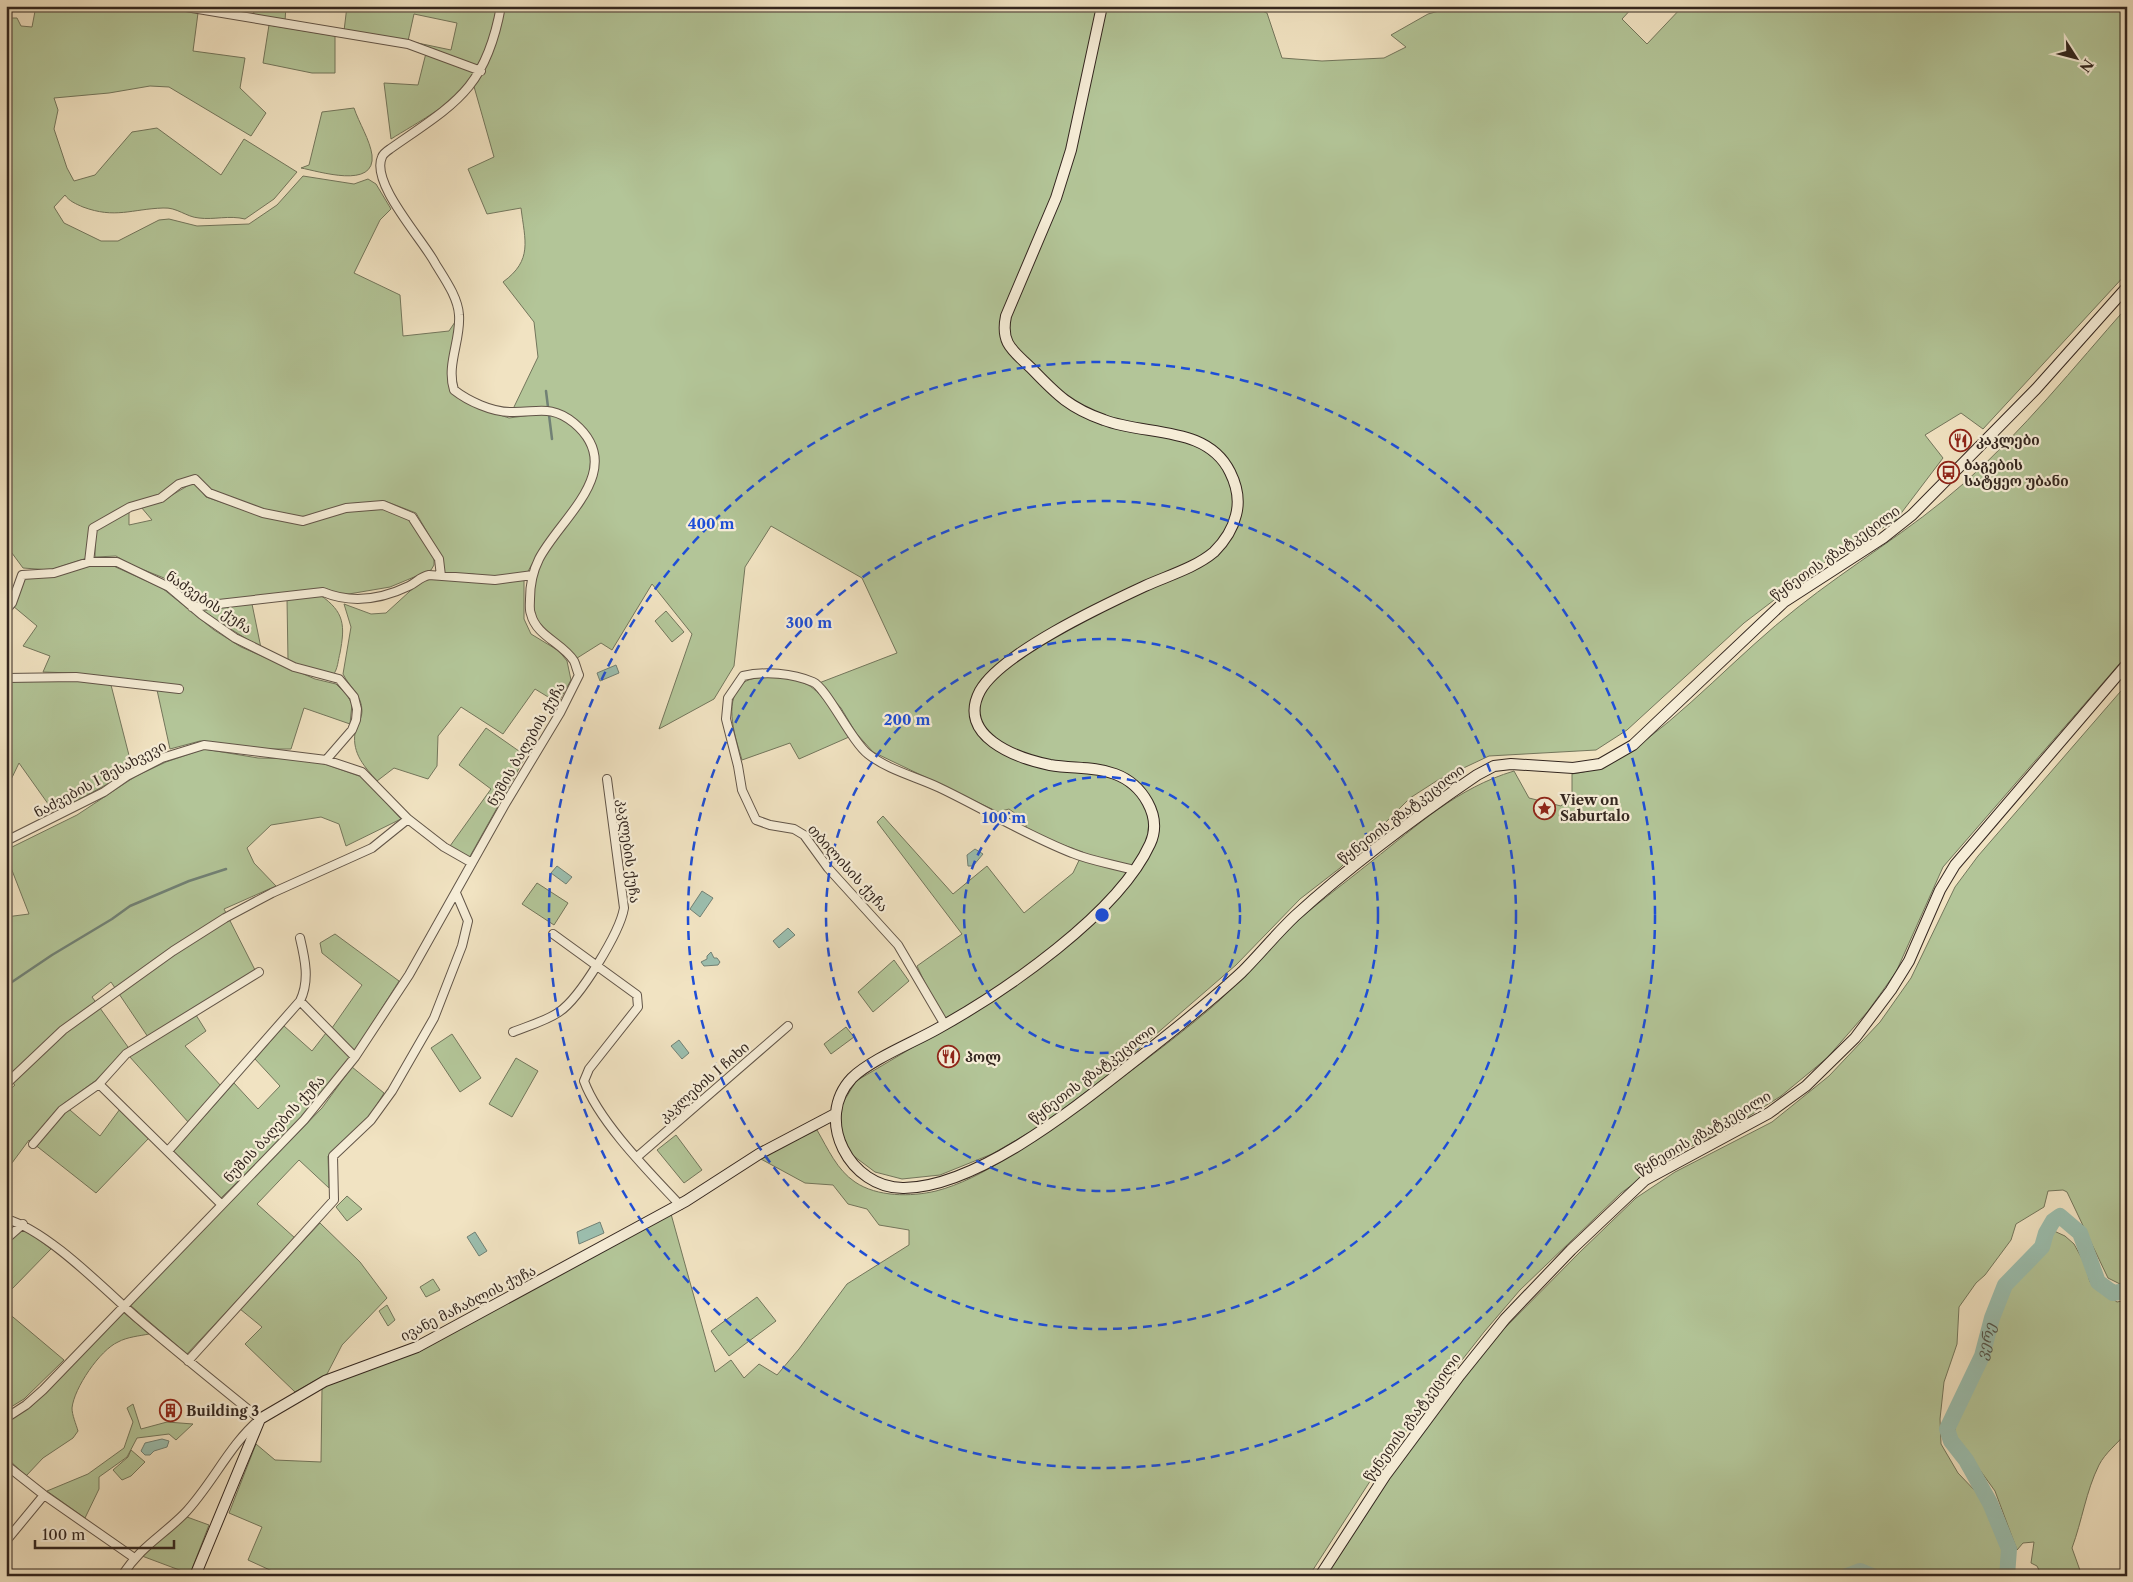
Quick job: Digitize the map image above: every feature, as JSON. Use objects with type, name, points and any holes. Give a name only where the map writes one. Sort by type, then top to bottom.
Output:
[{"type":"main road","points":[[835,1114],[848,1082],[861,1071],[946,1025],[999,991],[1079,931],[1109,901],[1134,870],[1150,845],[1155,829],[1151,807],[1135,786],[1120,775],[1098,769],[1053,766],[1021,757],[995,743],[981,732],[975,719],[975,704],[982,688],[994,674],[1011,660],[1082,616],[1188,567],[1213,552],[1226,537],[1235,521],[1238,501],[1235,483],[1225,462],[1201,442],[1177,435],[1106,422],[1065,402],[1010,348],[1003,334],[1006,316],[1056,198],[1071,150],[1102,6]]},
{"type":"main road","name":"წყნეთის გზატკეცილი","points":[[835,1114],[838,1143],[848,1160],[877,1184],[902,1188],[956,1176],[1023,1143],[1103,1086],[1208,1003],[1246,969],[1290,920],[1338,879],[1476,774],[1494,766],[1511,764],[1572,768],[1600,764],[1633,745],[1784,602],[1882,538],[1912,515],[2036,389],[2127,287]]},
{"type":"main road","name":"წყნეთის გზატკეცილი","points":[[1320,1576],[1384,1476],[1460,1375],[1505,1319],[1571,1250],[1645,1180],[1769,1113],[1806,1086],[1855,1038],[1891,990],[1909,961],[1940,890],[1955,865],[2127,664]]},
{"type":"main road","name":"ივანე მაჩაბლის ქუჩა","points":[[260,1419],[325,1381],[417,1347],[680,1205],[759,1154],[835,1114]]},
{"type":"main road","points":[[194,1576],[260,1419]]},
{"type":"street","points":[[180,6],[408,44],[481,72]]},
{"type":"street","name":"ნუშის ბაღების ქუჩა","points":[[6,1418],[26,1405],[43,1390],[304,1120],[355,1057],[409,975],[560,713],[579,675],[574,660],[540,630],[531,614],[533,575],[539,559],[551,540],[584,497],[593,475],[595,454],[587,436],[562,414],[549,410],[507,412],[476,403],[454,390],[452,362],[459,314],[452,293],[433,259],[384,187],[381,169],[382,157],[390,149],[456,102],[481,72],[498,23],[501,6]]},
{"type":"street","points":[[90,562],[93,528],[130,507],[161,498],[179,484],[196,479],[208,493],[263,513],[303,522],[346,508],[383,505],[412,517],[439,559],[441,576]]},
{"type":"street","name":"ნაძვების ქუჩა","points":[[6,610],[12,603],[22,574],[54,572],[90,562],[118,562],[169,587],[192,607],[235,638],[294,667],[339,678],[354,696],[357,709],[356,720],[352,730],[326,760]]},
{"type":"street","points":[[192,607],[323,592],[341,598],[371,598],[412,585],[419,578],[441,576],[494,580],[533,575]]},
{"type":"street","name":"თბილისის ქუჩა","points":[[946,1025],[893,939],[828,868],[804,835],[794,829],[770,825],[756,820],[742,790],[726,719],[728,698],[743,676],[775,674],[794,676],[816,683],[858,743],[868,754],[885,764],[982,808],[1045,842],[1074,854],[1134,870]]},
{"type":"street","points":[[6,678],[76,676],[179,690]]},
{"type":"street","name":"ნაძვების I შესახვევი","points":[[6,841],[104,792],[127,776],[162,758],[204,745],[326,760]]},
{"type":"street","points":[[326,760],[362,772],[408,819],[444,847],[472,863]]},
{"type":"street","name":"კაკლების ქუჩა","points":[[513,1032],[550,1017],[566,1007],[596,966],[617,930],[624,908],[607,780]]},
{"type":"street","points":[[6,1084],[63,1030],[173,951],[225,918],[272,893],[372,848],[408,819]]},
{"type":"street","points":[[188,1361],[334,1200],[334,1156],[371,1120],[392,1091],[434,1018],[462,946],[468,921],[456,893]]},
{"type":"street","points":[[553,934],[628,987],[639,999],[638,1007],[589,1069],[584,1081],[589,1093],[636,1157],[680,1205]]},
{"type":"street","points":[[168,1151],[300,1001],[306,990],[306,977],[300,938]]},
{"type":"street","points":[[33,1144],[62,1110],[99,1084],[126,1054],[258,972]]},
{"type":"street","points":[[300,1001],[355,1057]]},
{"type":"street","name":"კაკლების I ჩიხი","points":[[636,1157],[788,1026]]},
{"type":"street","points":[[99,1084],[221,1204]]},
{"type":"street","points":[[6,1219],[23,1224],[49,1242],[188,1361],[260,1419],[240,1439],[184,1514],[133,1557],[122,1576]]},
{"type":"street","points":[[6,1239],[23,1224]]},
{"type":"street","points":[[6,1465],[44,1495],[133,1557]]},
{"type":"street","points":[[6,1541],[44,1495]]},
{"type":"shaded area","points":[[36,6],[162,6],[198,13],[193,51],[245,58],[240,88],[266,113],[251,136],[169,87],[150,86],[109,93],[54,98],[58,110],[54,129],[67,168],[74,181],[95,175],[132,132],[157,128],[221,175],[244,139],[297,172],[274,199],[245,219],[233,217],[199,218],[168,208],[114,213],[94,211],[80,206],[65,195],[54,207],[64,223],[101,241],[118,241],[159,220],[169,219],[197,226],[249,224],[277,205],[303,176],[354,184],[368,179],[376,184],[391,209],[380,220],[354,273],[400,295],[403,336],[449,331],[455,322],[449,382],[476,407],[509,418],[547,413],[558,416],[571,424],[584,437],[591,453],[590,472],[585,488],[540,550],[527,573],[495,577],[472,574],[444,574],[443,559],[416,513],[385,501],[347,504],[302,518],[266,512],[210,491],[197,476],[89,529],[87,558],[50,570],[23,568],[6,545],[6,18],[17,18],[21,26],[32,27]]},
{"type":"shaded area","points":[[253,6],[286,6],[285,21],[254,16]]},
{"type":"shaded area","points":[[347,6],[498,6],[484,57],[478,67],[434,49],[344,31]],"holes":[[[414,14],[457,23],[451,50],[408,41]]]},
{"type":"shaded area","points":[[501,6],[1250,6],[1267,13],[1282,58],[1322,61],[1384,58],[1406,47],[1391,35],[1428,14],[1457,6],[1634,6],[1622,19],[1647,44],[1683,6],[2127,6],[2127,273],[1983,429],[1961,413],[1925,435],[1943,458],[1896,520],[1820,565],[1744,623],[1627,730],[1596,750],[1489,756],[1438,780],[1410,798],[1340,868],[1300,899],[1236,965],[1110,1074],[1039,1127],[992,1154],[940,1175],[902,1179],[875,1172],[851,1154],[840,1131],[838,1111],[856,1081],[954,1023],[1079,931],[945,1025],[917,966],[962,934],[877,822],[883,816],[953,894],[987,866],[1024,913],[1073,873],[1083,852],[1046,839],[1026,828],[1026,821],[1009,809],[998,812],[873,752],[856,733],[841,708],[819,683],[897,653],[862,578],[771,526],[745,567],[734,666],[714,699],[659,729],[692,634],[652,584],[612,650],[601,643],[574,660],[531,614],[530,592],[539,559],[584,497],[595,454],[587,436],[562,414],[513,409],[538,357],[534,322],[503,282],[513,274],[523,258],[525,240],[521,208],[487,214],[468,169],[494,157],[473,83]]},
{"type":"shaded area","points":[[269,25],[335,36],[335,73],[312,73],[263,63]]},
{"type":"shaded area","points":[[426,53],[475,72],[462,91],[451,100],[391,139],[384,83],[418,85]]},
{"type":"shaded area","points":[[354,108],[371,149],[371,166],[365,172],[344,176],[301,168],[309,165],[322,112]]},
{"type":"shaded area","points":[[2127,307],[2127,655],[1943,867],[1896,972],[1868,1011],[1827,1058],[1781,1096],[1735,1125],[1670,1157],[1621,1193],[1520,1290],[1484,1332],[1385,1458],[1309,1576],[283,1576],[248,1560],[262,1527],[229,1513],[256,1444],[275,1460],[321,1462],[322,1388],[439,1340],[671,1214],[715,1372],[731,1360],[744,1378],[759,1364],[777,1375],[799,1349],[847,1284],[909,1245],[909,1230],[879,1225],[867,1209],[848,1204],[833,1185],[805,1183],[759,1158],[817,1130],[838,1165],[855,1182],[873,1191],[905,1195],[936,1191],[954,1185],[972,1178],[1007,1158],[1125,1075],[1194,1022],[1220,1000],[1272,945],[1303,916],[1422,821],[1456,797],[1493,778],[1514,771],[1529,798],[1561,806],[1572,793],[1572,774],[1593,770],[1613,762],[1648,739],[1797,608],[1923,517],[1963,484],[2027,421]]},
{"type":"shaded area","points":[[194,482],[206,497],[262,516],[303,525],[345,512],[383,509],[410,520],[422,536],[434,558],[434,565],[431,570],[390,587],[337,596],[327,589],[317,589],[193,604],[164,578],[129,564],[116,556],[95,557],[95,531],[129,511],[129,525],[152,520],[141,507],[162,501]]},
{"type":"shaded area","points":[[109,564],[162,588],[214,630],[241,647],[315,679],[336,684],[347,695],[352,704],[350,724],[304,708],[291,749],[258,749],[200,741],[170,749],[157,690],[181,692],[183,687],[73,673],[43,672],[50,656],[23,646],[37,626],[13,606],[24,578],[53,577],[90,566]]},
{"type":"shaded area","points":[[425,579],[473,579],[493,584],[524,580],[524,619],[531,634],[559,651],[567,661],[571,680],[558,703],[535,689],[503,734],[461,707],[438,736],[437,766],[428,779],[394,768],[377,781],[360,760],[355,747],[355,733],[362,711],[358,696],[343,674],[351,627],[344,604],[371,614],[386,613]]},
{"type":"shaded area","points":[[320,595],[334,607],[341,620],[340,653],[333,675],[305,668],[288,660],[287,599]]},
{"type":"shaded area","points":[[252,604],[261,648],[199,609]]},
{"type":"shaded area","points":[[666,611],[684,632],[672,642],[655,621]]},
{"type":"shaded area","points":[[616,665],[619,673],[600,681],[597,673]]},
{"type":"shaded area","points":[[766,677],[798,681],[814,689],[830,708],[849,737],[799,759],[790,743],[742,760],[732,722],[733,702],[736,693],[743,683]]},
{"type":"shaded area","points":[[78,680],[111,685],[132,767],[56,815],[19,763],[6,790],[6,682]]},
{"type":"shaded area","points":[[2127,684],[2127,1284],[2122,1285],[2108,1278],[2067,1192],[2063,1190],[2048,1191],[2044,1207],[2016,1224],[2011,1240],[1959,1307],[1957,1344],[1944,1382],[1940,1419],[1941,1444],[1958,1473],[1979,1495],[1993,1520],[2004,1553],[1999,1576],[1883,1576],[1871,1570],[1859,1568],[1847,1570],[1835,1576],[1326,1576],[1408,1450],[1495,1338],[1580,1252],[1636,1198],[1675,1172],[1772,1122],[1829,1076],[1880,1022],[1911,978],[1955,887],[1978,856]]},
{"type":"shaded area","points":[[486,728],[526,756],[469,858],[450,846],[491,789],[459,765]]},
{"type":"shaded area","points":[[204,749],[258,758],[298,759],[325,764],[362,777],[401,819],[346,846],[339,824],[321,817],[271,825],[247,848],[254,863],[276,886],[224,909],[255,970],[148,1037],[111,982],[92,997],[128,1047],[95,1081],[63,1104],[100,1136],[120,1109],[149,1138],[96,1193],[29,1140],[9,1167],[6,1165],[6,1093],[15,1085],[6,1078],[6,917],[29,914],[6,855],[6,850],[77,815],[136,776],[166,762]]},
{"type":"shaded area","points":[[975,849],[983,854],[973,866],[968,866],[967,855]]},
{"type":"shaded area","points":[[557,866],[572,877],[566,884],[551,873]]},
{"type":"shaded area","points":[[537,883],[568,903],[554,925],[522,904]]},
{"type":"shaded area","points":[[702,891],[713,898],[700,917],[690,909]]},
{"type":"shaded area","points":[[788,928],[795,935],[779,948],[773,941]]},
{"type":"shaded area","points":[[335,934],[399,981],[354,1052],[332,1028],[362,985],[322,953],[320,943]]},
{"type":"shaded area","points":[[711,952],[714,958],[717,958],[720,962],[718,965],[704,966],[701,962],[707,959]]},
{"type":"shaded area","points":[[894,960],[909,981],[873,1012],[858,992]]},
{"type":"shaded area","points":[[196,1015],[206,1031],[185,1046],[221,1086],[189,1123],[129,1056]]},
{"type":"shaded area","points":[[284,1026],[312,1051],[326,1033],[351,1057],[305,1115],[221,1198],[173,1152],[234,1083],[258,1109],[280,1086],[255,1059]]},
{"type":"shaded area","points":[[846,1027],[854,1037],[831,1054],[824,1044]]},
{"type":"shaded area","points":[[452,1034],[481,1078],[460,1092],[431,1048]]},
{"type":"shaded area","points":[[679,1040],[689,1053],[682,1059],[671,1046]]},
{"type":"shaded area","points":[[516,1058],[538,1071],[512,1117],[489,1104]]},
{"type":"shaded area","points":[[352,1067],[384,1093],[368,1119],[328,1156],[329,1188],[299,1160],[257,1204],[295,1238],[187,1354],[130,1305],[322,1108]]},
{"type":"shaded area","points":[[676,1135],[702,1170],[684,1183],[657,1150]]},
{"type":"shaded area","points":[[347,1196],[362,1209],[347,1221],[336,1207]]},
{"type":"shaded area","points":[[6,1222],[23,1228],[51,1249],[10,1291],[7,1312],[64,1360],[24,1399],[6,1410]]},
{"type":"shaded area","points":[[600,1222],[604,1233],[579,1244],[577,1232]]},
{"type":"shaded area","points":[[320,1223],[360,1262],[387,1298],[342,1345],[327,1374],[295,1392],[245,1344],[262,1327],[240,1309]]},
{"type":"shaded area","points":[[2054,1231],[2065,1236],[2074,1244],[2085,1264],[2090,1282],[2117,1302],[2127,1300],[2127,1432],[2102,1461],[2087,1496],[2072,1548],[2082,1576],[2042,1576],[2037,1566],[2031,1563],[2034,1542],[2023,1543],[2017,1550],[1995,1491],[1954,1434],[1958,1413],[1989,1354],[2001,1304],[2023,1270],[2043,1252]]},
{"type":"shaded area","points":[[475,1232],[487,1251],[479,1256],[467,1237]]},
{"type":"shaded area","points":[[433,1279],[440,1290],[426,1297],[420,1287]]},
{"type":"shaded area","points":[[757,1297],[776,1321],[729,1356],[711,1331]]},
{"type":"shaded area","points":[[387,1305],[395,1320],[388,1326],[379,1311]]},
{"type":"shaded area","points":[[123,1312],[149,1334],[118,1342],[111,1346],[96,1361],[83,1380],[74,1400],[72,1411],[78,1431],[73,1438],[43,1458],[26,1476],[6,1457],[6,1422],[32,1406]]},
{"type":"shaded area","points":[[133,1404],[141,1429],[167,1422],[193,1424],[176,1440],[169,1434],[137,1438],[127,1457],[99,1477],[99,1489],[85,1518],[47,1491],[88,1474],[124,1448],[133,1422],[127,1408]]},
{"type":"shaded area","points":[[162,1439],[169,1441],[167,1447],[154,1451],[150,1455],[145,1455],[141,1451],[145,1443]]},
{"type":"shaded area","points":[[131,1450],[145,1462],[131,1476],[122,1480],[113,1470],[128,1457]]},
{"type":"shaded area","points":[[187,1517],[209,1525],[190,1574],[142,1556]]},
{"type":"waterway","points":[[546,391],[552,439]]},
{"type":"waterway","points":[[6,986],[130,906],[189,881],[226,869]]},
{"type":"waterway","name":"ვერე","points":[[2007,1576],[2009,1549],[1990,1503],[1966,1460],[1951,1441],[1947,1429],[1982,1356],[1992,1318],[2005,1285],[2042,1247],[2046,1233],[2053,1221],[2060,1216],[2080,1233],[2098,1282],[2113,1293],[2127,1291]]},
{"type":"waterway","name":"ვერე","points":[[1847,1576],[1860,1571],[1872,1576]]},
{"type":"place","name":"კაკლები","points":[[1960,440]]},
{"type":"place","name":"ბაგების სატყეო უბანი","points":[[1948,473]]},
{"type":"place","name":"View on Saburtalo","points":[[1544,808]]},
{"type":"place","name":"პოლ","points":[[949,1057]]},
{"type":"place","name":"Building 3","points":[[170,1411]]}]
